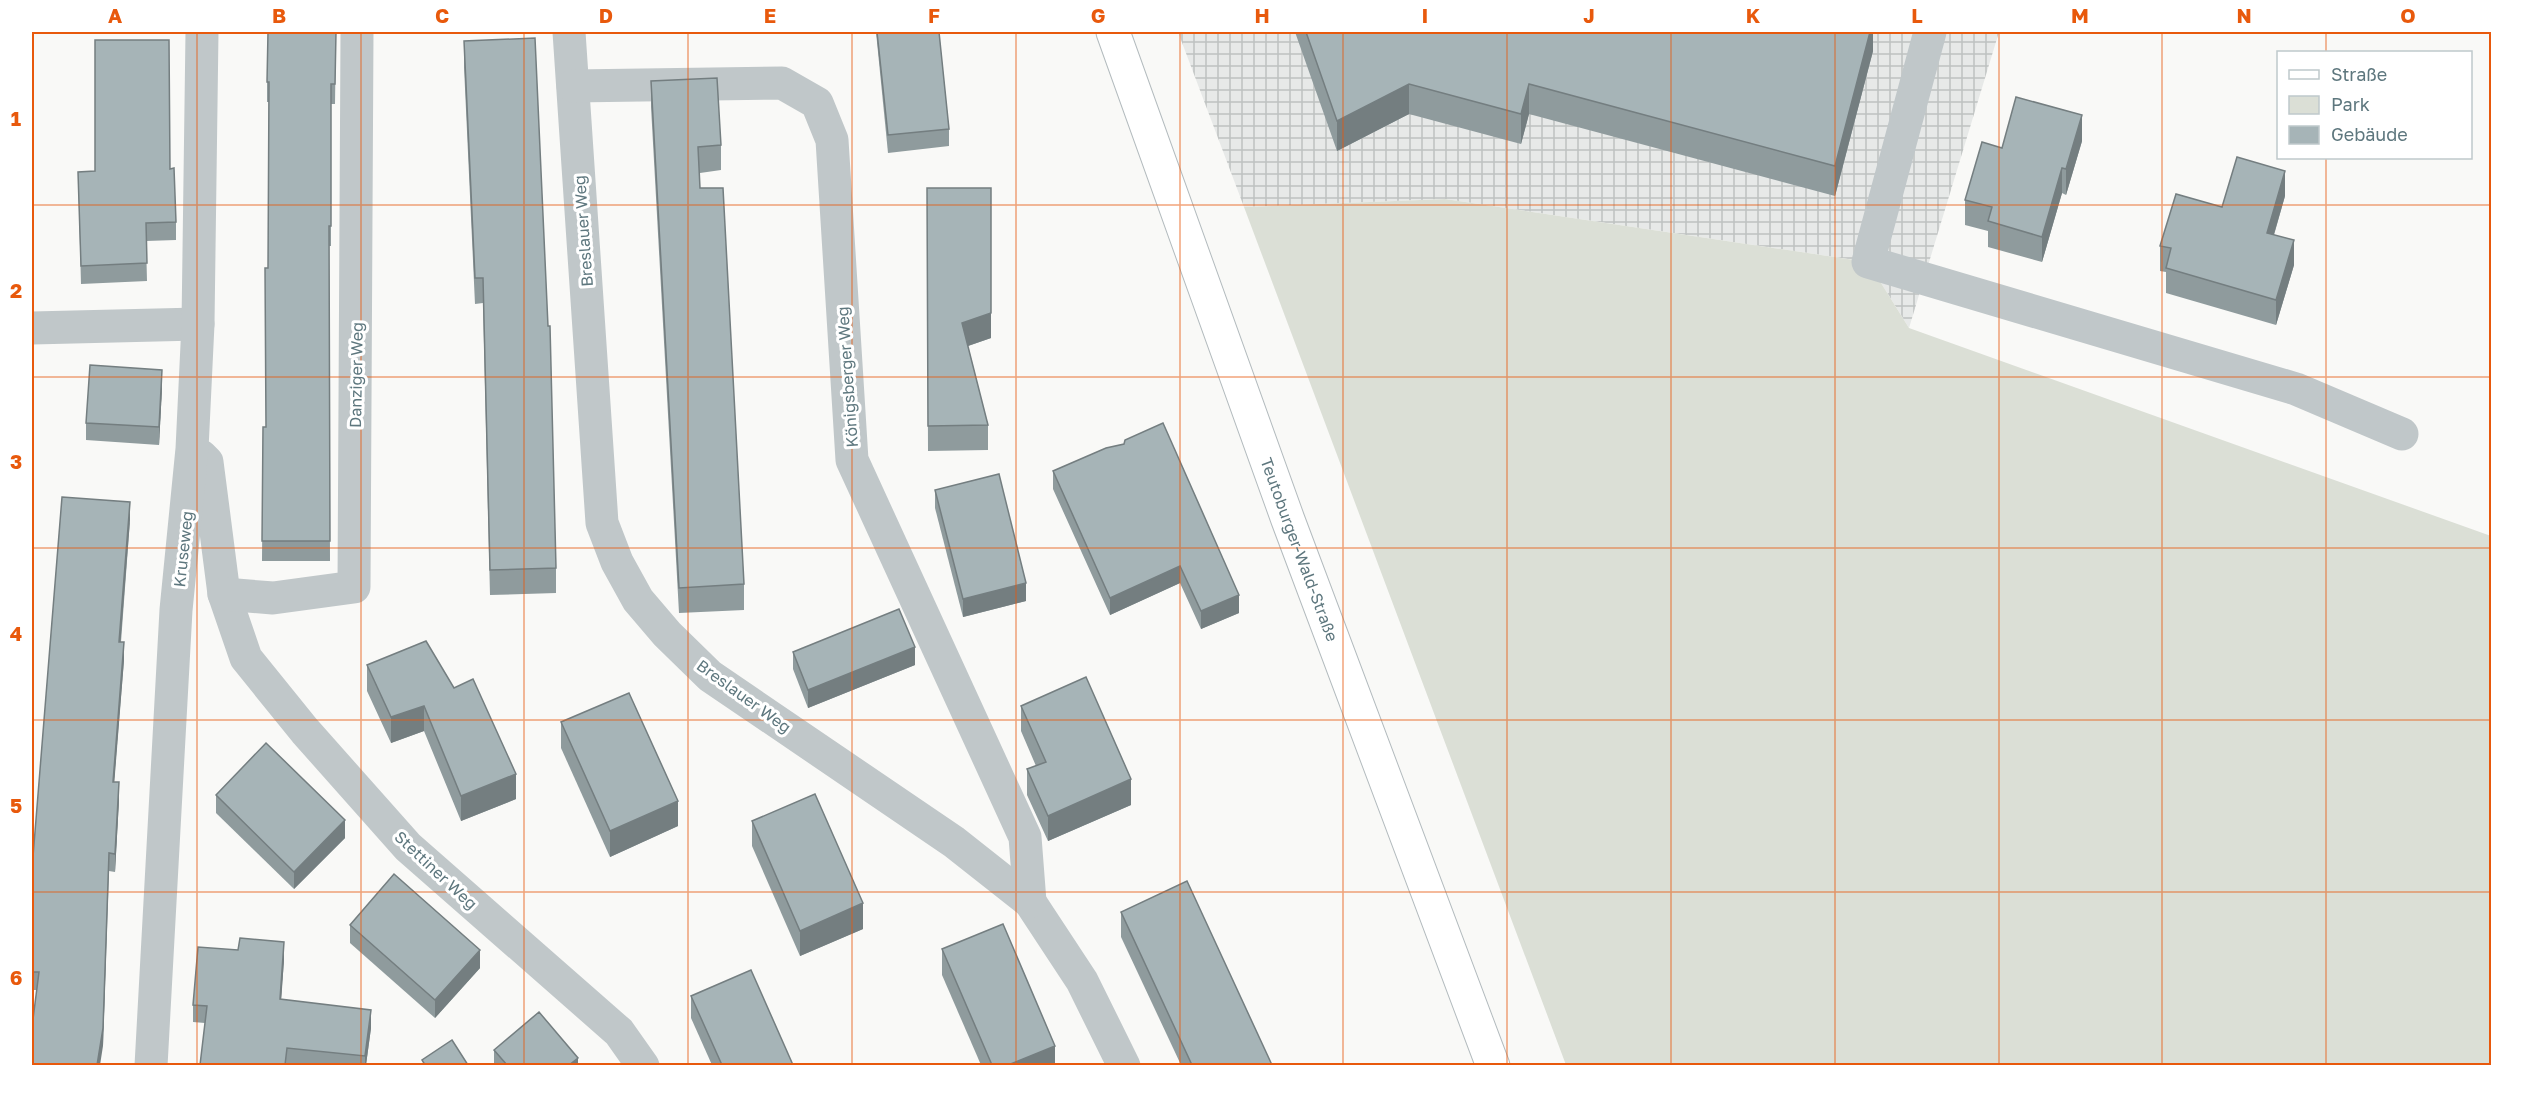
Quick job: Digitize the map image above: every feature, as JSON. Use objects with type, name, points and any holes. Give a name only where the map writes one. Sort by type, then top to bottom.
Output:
[{"type":"main road","name":"Teutoburger-Wald-Straße","points":[[1113,32],[1288,520],[1493,1065]]},
{"type":"street","name":"Kruseweg","points":[[151,1065],[176,610],[192,449],[198,324],[202,32]]},
{"type":"street","name":"Danziger Weg","points":[[224,594],[273,598],[354,587],[357,32]]},
{"type":"street","name":"Breslauer Weg","points":[[569,32],[602,523],[617,562],[633,590],[668,634],[710,676],[954,842],[1030,902],[1082,981],[1124,1065]]},
{"type":"street","points":[[1930,32],[1868,262],[2296,389],[2402,434]]},
{"type":"street","name":"Königsberger Weg","points":[[573,86],[782,83],[817,103],[832,140],[852,460],[1025,837],[1030,902]]},
{"type":"street","points":[[32,328],[198,324]]},
{"type":"street","points":[[192,449],[207,462],[224,594]]},
{"type":"street","name":"Stettiner Weg","points":[[224,594],[246,658],[305,731],[408,847],[619,1032],[642,1065]]},
{"type":"shaded area","points":[[1178,32],[1999,32],[1909,328],[1868,262],[1445,199],[1244,207]]},
{"type":"green space","points":[[1445,199],[1868,262],[1909,328],[2491,536],[2491,1065],[1566,1065],[1244,207]]},
{"type":"building","points":[[268,32],[336,32],[335,84],[331,84],[331,226],[329,226],[330,541],[262,541],[263,427],[266,427],[265,268],[268,268]]},
{"type":"building","points":[[877,32],[939,32],[949,129],[888,135]]},
{"type":"building","points":[[1306,32],[1870,32],[1835,166],[1529,84],[1521,114],[1409,84],[1337,121]]},
{"type":"building","points":[[535,38],[548,326],[550,326],[556,568],[490,570],[483,278],[475,278],[464,41]]},
{"type":"building","points":[[95,40],[169,40],[170,169],[174,168],[176,222],[146,223],[147,263],[81,266],[78,172],[95,171]]},
{"type":"building","points":[[717,78],[721,145],[698,147],[700,188],[723,188],[744,584],[679,588],[651,81]]},
{"type":"building","points":[[2016,97],[2082,115],[2066,169],[2062,168],[2042,237],[1988,221],[1992,207],[1965,200],[1982,142],[2002,148]]},
{"type":"building","points":[[2237,157],[2285,171],[2267,233],[2294,240],[2276,300],[2166,268],[2171,248],[2160,246],[2176,194],[2222,207]]},
{"type":"building","points":[[927,188],[991,188],[991,313],[962,323],[988,425],[928,426]]},
{"type":"building","points":[[90,365],[162,370],[159,427],[86,423]]},
{"type":"building","points":[[1163,423],[1239,595],[1201,611],[1180,566],[1110,598],[1053,471],[1106,448],[1124,444],[1125,440]]},
{"type":"building","points":[[999,474],[1026,583],[963,599],[935,490]]},
{"type":"building","points":[[62,497],[130,502],[119,642],[124,642],[113,782],[119,782],[115,854],[109,853],[103,1028],[97,1065],[32,1065],[32,1027],[39,972],[32,972],[32,869]]},
{"type":"building","points":[[899,609],[915,647],[808,690],[793,652]]},
{"type":"building","points":[[426,641],[454,688],[473,679],[516,774],[461,796],[424,706],[391,717],[367,665]]},
{"type":"building","points":[[1086,677],[1131,779],[1048,816],[1027,769],[1046,762],[1021,706]]},
{"type":"building","points":[[629,693],[678,801],[610,831],[561,722]]},
{"type":"building","points":[[266,743],[345,820],[294,872],[216,795]]},
{"type":"building","points":[[815,794],[863,903],[800,931],[752,821]]},
{"type":"building","points":[[394,874],[480,950],[435,1000],[350,925]]},
{"type":"building","points":[[1187,881],[1272,1065],[1192,1065],[1121,912]]},
{"type":"building","points":[[1003,924],[1055,1046],[1008,1065],[992,1065],[942,949]]},
{"type":"building","points":[[240,938],[284,942],[280,999],[371,1010],[365,1056],[287,1048],[285,1065],[200,1065],[207,1006],[193,1005],[198,947],[238,950]]},
{"type":"building","points":[[751,970],[793,1065],[722,1065],[691,996]]},
{"type":"building","points":[[539,1012],[578,1058],[569,1065],[507,1065],[494,1050]]},
{"type":"building","points":[[452,1040],[468,1065],[425,1065],[422,1060]]}]
